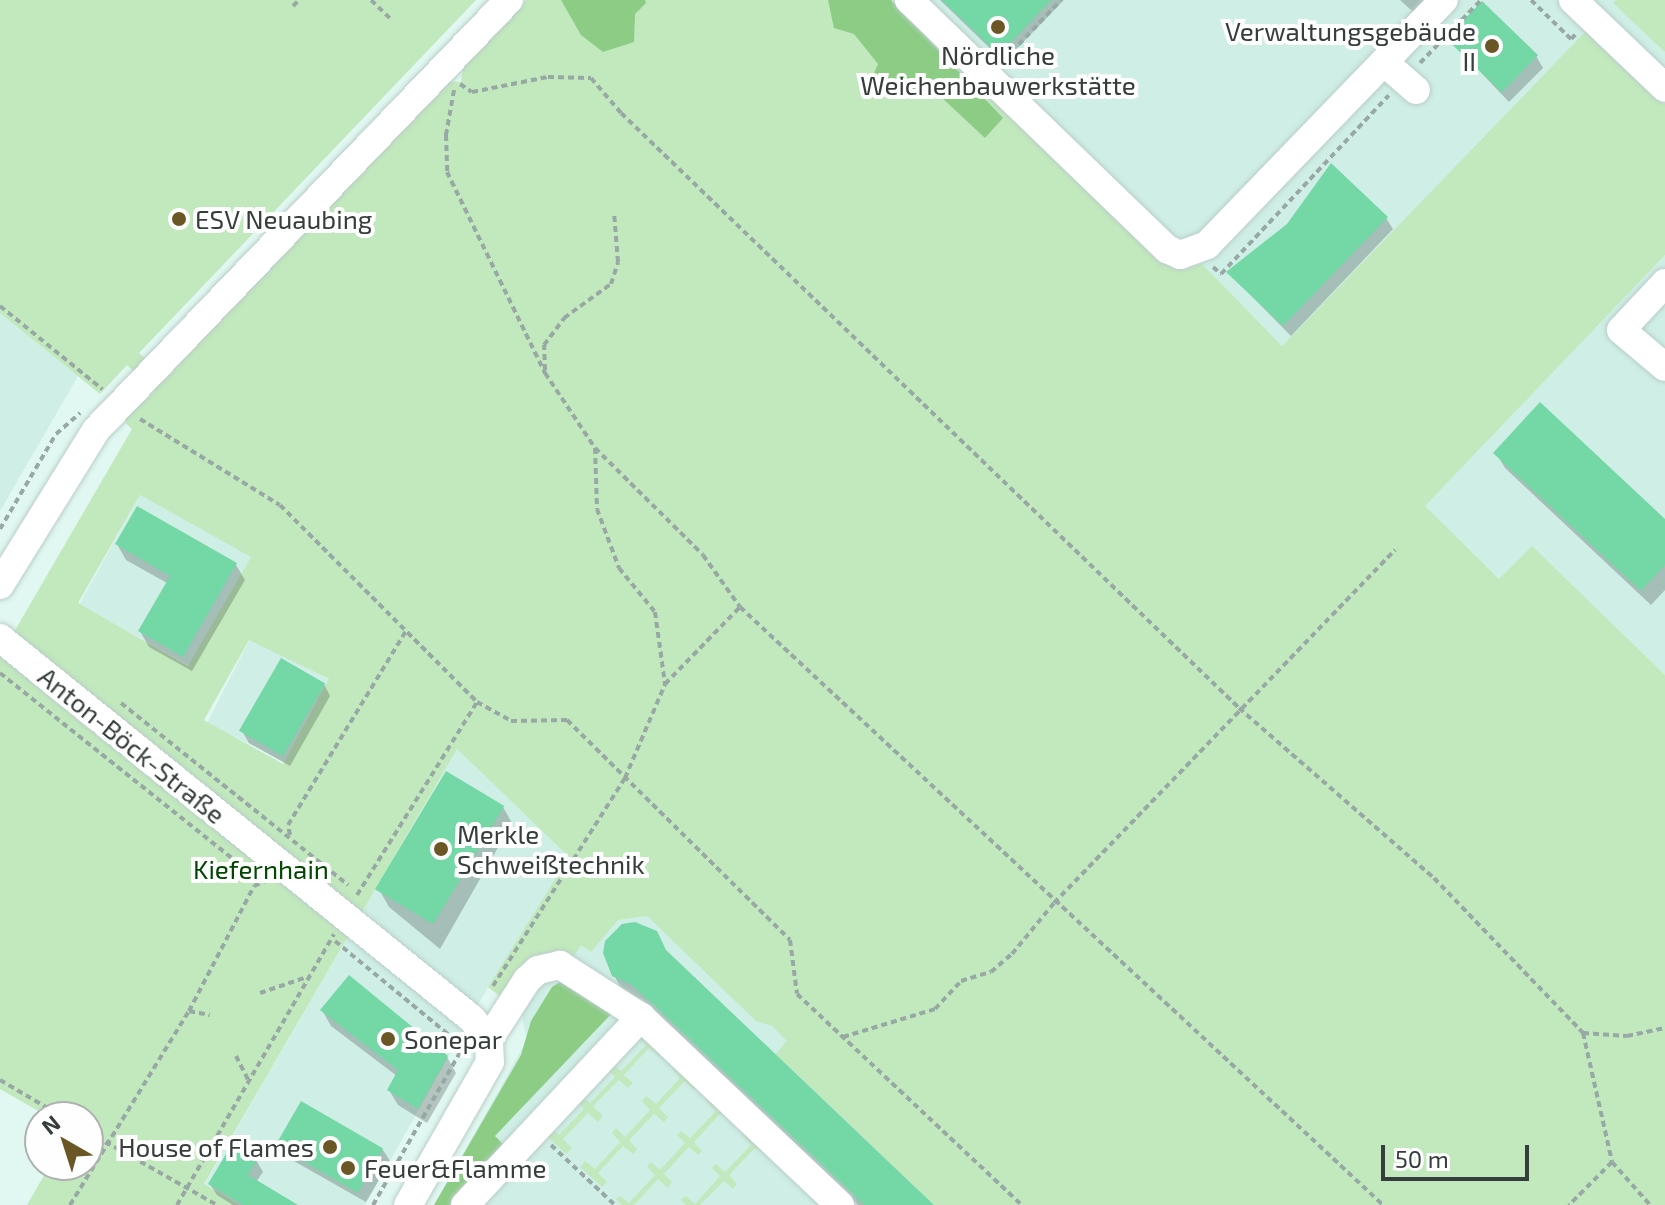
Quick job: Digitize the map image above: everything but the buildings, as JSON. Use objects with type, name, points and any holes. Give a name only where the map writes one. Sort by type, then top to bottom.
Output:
[{"type":"street","points":[[909,0],[1167,249],[1196,253],[1402,77],[1444,0]]},
{"type":"street","points":[[1573,0],[1665,88]]},
{"type":"street","points":[[0,585],[114,399],[150,375],[450,75],[502,2]]},
{"type":"street","points":[[1665,283],[1621,330],[1665,367]]},
{"type":"street","name":"Anton-Böck-Straße","points":[[0,638],[270,873],[471,1018],[489,1039]]},
{"type":"street","points":[[408,1205],[490,1062],[489,1039],[527,980],[550,964],[606,991],[641,1017],[840,1205]]},
{"type":"street","points":[[474,1195],[641,1017]]},
{"type":"path","points":[[293,6],[299,0]]},
{"type":"path","points":[[371,0],[392,20]]},
{"type":"path","points":[[989,75],[1061,0]]},
{"type":"path","points":[[1196,253],[1221,274],[1402,77],[1481,0]]},
{"type":"path","points":[[450,75],[447,172],[545,373],[595,448],[703,555],[740,607],[1054,903],[1383,1205]]},
{"type":"path","points":[[450,75],[472,92],[548,77],[591,78],[621,113],[1239,708],[1434,878],[1583,1033],[1612,1162],[1650,1205]]},
{"type":"path","points":[[545,373],[544,345],[564,318],[611,284],[618,262],[614,212]]},
{"type":"path","points":[[0,306],[114,399],[280,505],[477,702],[511,721],[567,720],[790,940],[797,994],[1022,1205]]},
{"type":"path","points":[[595,448],[597,509],[619,568],[655,612],[665,684]]},
{"type":"path","points":[[843,1037],[935,1009],[961,981],[991,972],[1012,954],[1054,903],[1239,708],[1395,550]]},
{"type":"path","points":[[485,997],[625,778],[665,684],[740,607]]},
{"type":"path","points":[[373,1205],[463,1047],[338,920],[291,837],[288,825],[406,631]]},
{"type":"path","points":[[0,673],[270,873],[275,893]]},
{"type":"path","points":[[111,695],[291,837]]},
{"type":"path","points":[[177,1205],[338,920],[477,702]]},
{"type":"path","points":[[70,1205],[189,1011],[254,886],[270,873],[291,837]]},
{"type":"path","points":[[338,920],[370,904]]},
{"type":"path","points":[[260,993],[308,977]]},
{"type":"path","points":[[189,1011],[210,1015]]},
{"type":"path","points":[[1583,1033],[1627,1036],[1665,1028]]},
{"type":"path","points":[[236,1056],[249,1081]]},
{"type":"path","points":[[0,1080],[36,1101]]},
{"type":"path","points":[[535,1129],[615,1205]]},
{"type":"path","points":[[106,1142],[217,1205]]},
{"type":"path","points":[[1569,1205],[1612,1162]]},
{"type":"shaded area","points":[[840,0],[1616,0],[1665,52],[1665,104],[1588,30],[1282,346],[1215,281],[1175,320]]},
{"type":"shaded area","points":[[1665,255],[1665,675],[1532,547],[1500,580],[1424,506]]},
{"type":"shaded area","points":[[0,313],[78,376],[0,511]]},
{"type":"shaded area","points":[[140,495],[252,557],[191,666],[79,604]]},
{"type":"shaded area","points":[[250,639],[329,679],[287,763],[207,723]]},
{"type":"shaded area","points":[[457,749],[569,857],[588,827],[978,1205],[434,1205],[527,1040],[521,1013],[488,987],[365,1205],[229,1205],[204,1185]]},
{"type":"green space","name":"Kiefernhain","points":[[0,0],[476,0],[139,353],[166,378],[449,81],[461,82],[463,66],[526,0],[840,0],[1002,118],[950,65],[931,37],[1167,265],[1185,270],[1202,264],[1282,346],[1588,29],[1665,104],[1665,255],[1425,506],[1499,579],[1532,546],[1665,675],[1665,1205],[934,1205],[776,1054],[787,1041],[772,1026],[756,1021],[647,916],[618,920],[591,952],[581,945],[574,956],[583,964],[504,999],[488,987],[569,857],[457,749],[204,1184],[239,1205],[27,1205],[41,1181],[104,1181],[104,1101],[24,1103],[0,1089],[0,656],[132,429],[123,420],[154,392],[127,365],[100,394],[0,313]],"holes":[[[140,495],[251,557],[188,666],[78,603]],[[249,640],[329,679],[283,764],[204,720]]]},
{"type":"green space","points":[[561,0],[645,0],[646,3],[635,14],[634,42],[603,52],[581,35]]},
{"type":"green space","points":[[828,0],[891,0],[1003,118],[985,138],[926,83],[905,99],[886,90],[874,73],[878,64],[854,34],[834,28]]},
{"type":"green space","points":[[1616,0],[1665,0],[1665,52],[1613,3]]},
{"type":"green space","points":[[563,980],[614,1011],[495,1136],[504,1145],[452,1205],[434,1205],[521,1055],[531,1021],[552,987]]},
{"type":"green space","points":[[642,1031],[663,1052],[659,1056],[649,1048],[624,1075],[633,1083],[628,1088],[619,1080],[593,1106],[603,1116],[598,1122],[588,1113],[563,1139],[572,1148],[566,1154],[544,1133],[550,1127],[559,1135],[584,1109],[575,1100],[580,1095],[590,1103],[615,1077],[606,1067],[611,1063],[621,1071],[646,1045],[637,1036]]},
{"type":"green space","points":[[676,1065],[698,1086],[694,1090],[685,1081],[659,1108],[668,1117],[664,1122],[654,1114],[629,1140],[637,1149],[633,1154],[623,1146],[598,1173],[607,1182],[602,1187],[580,1167],[585,1161],[595,1169],[620,1142],[612,1133],[616,1128],[625,1137],[650,1110],[642,1101],[646,1096],[656,1104],[680,1078],[672,1069]]},
{"type":"green space","points":[[711,1099],[732,1120],[720,1114],[694,1142],[702,1151],[698,1155],[689,1147],[664,1174],[672,1182],[668,1188],[658,1179],[634,1205],[622,1205],[616,1199],[620,1196],[629,1203],[655,1175],[647,1167],[651,1162],[660,1170],[685,1143],[677,1135],[681,1131],[690,1138],[716,1111],[707,1102]]},
{"type":"green space","points":[[745,1132],[767,1154],[755,1148],[729,1175],[737,1184],[733,1189],[724,1181],[700,1205],[686,1205],[681,1200],[686,1196],[695,1204],[720,1176],[712,1168],[716,1164],[725,1172],[751,1145],[742,1135]]},
{"type":"place","name":"Nördliche Weichenbauwerkstätte","points":[[998,27]]},
{"type":"place","name":"Verwaltungsgebäude II","points":[[1492,46]]},
{"type":"place","name":"ESV Neuaubing","points":[[179,219]]},
{"type":"place","name":"Merkle Schweißtechnik","points":[[441,849]]},
{"type":"place","name":"Sonepar","points":[[388,1039]]},
{"type":"place","name":"House of Flames","points":[[330,1147]]},
{"type":"place","name":"Feuer&Flamme","points":[[348,1168]]}]
